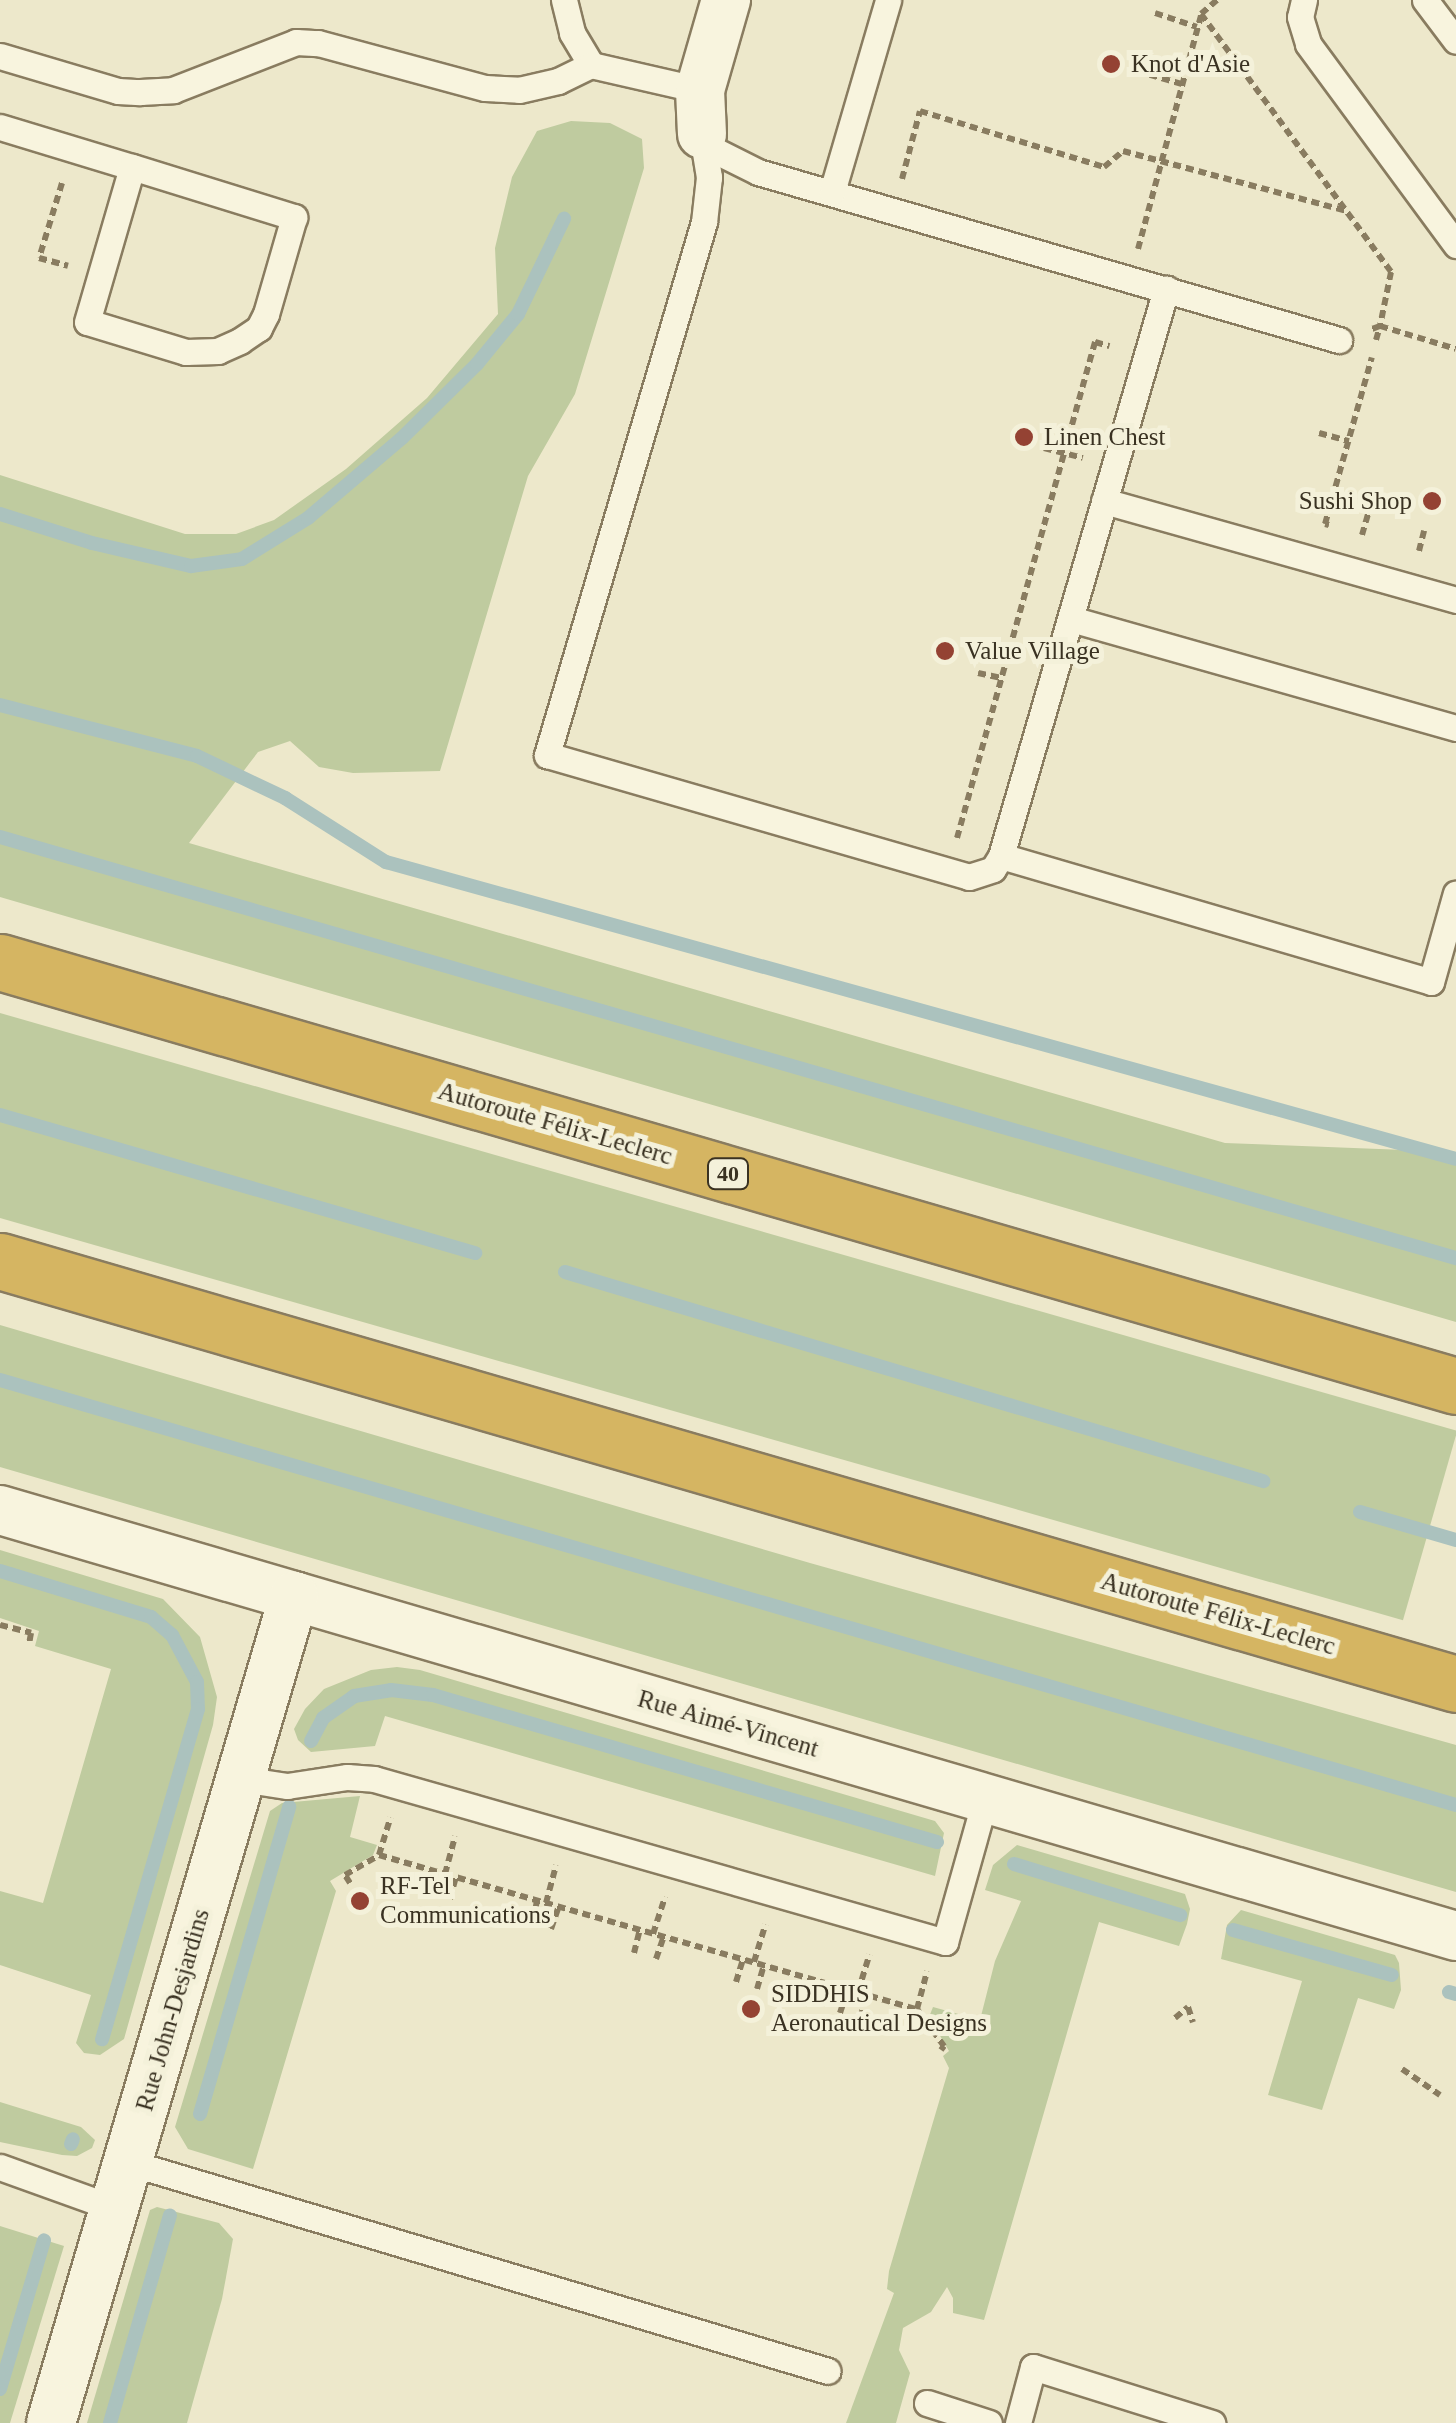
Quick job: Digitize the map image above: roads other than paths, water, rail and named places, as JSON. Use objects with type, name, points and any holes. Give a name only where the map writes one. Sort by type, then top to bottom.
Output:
[{"type":"highway","name":"Autoroute Félix-Leclerc","points":[[0,962],[1456,1386]]},
{"type":"highway","name":"Autoroute Félix-Leclerc","points":[[0,1261],[1456,1684]]},
{"type":"street","points":[[701,112],[726,0]]},
{"type":"street","name":"Rue Aimé-Vincent","points":[[0,1510],[1456,1936]]},
{"type":"street","name":"Rue John-Desjardins","points":[[52,2423],[294,1596]]},
{"type":"lane","points":[[564,0],[572,32],[591,66],[701,112],[714,150],[731,161],[1339,340]]},
{"type":"lane","points":[[832,192],[888,0]]},
{"type":"lane","points":[[1304,0],[1301,29],[1308,44],[1456,245]]},
{"type":"lane","points":[[1425,0],[1456,41]]},
{"type":"lane","points":[[0,56],[118,90],[140,92],[173,90],[296,42],[318,43],[485,88],[519,90],[558,81],[591,66]]},
{"type":"lane","points":[[701,112],[710,178],[704,222],[546,755],[969,877],[993,869],[1001,856],[1166,289]]},
{"type":"lane","points":[[0,127],[132,167],[294,217],[259,328],[218,351],[186,352],[87,322],[132,167]]},
{"type":"lane","points":[[1104,501],[1456,600]]},
{"type":"lane","points":[[1070,618],[1456,728]]},
{"type":"lane","points":[[1001,856],[1456,989]]},
{"type":"lane","points":[[1431,982],[1456,893]]},
{"type":"lane","points":[[241,1779],[287,1786],[346,1777],[374,1779],[945,1942],[985,1800]]},
{"type":"lane","points":[[127,2162],[828,2371]]},
{"type":"lane","points":[[0,2167],[114,2208]]},
{"type":"lane","points":[[1018,2423],[1033,2367],[1212,2423]]},
{"type":"lane","points":[[926,2403],[989,2423]]},
{"type":"waterway","points":[[0,514],[92,543],[191,566],[242,559],[308,518],[402,438],[477,364],[518,314],[564,219]]},
{"type":"waterway","points":[[0,705],[197,756],[285,798],[386,862],[1456,1159]]},
{"type":"waterway","points":[[0,837],[1456,1258]]},
{"type":"waterway","points":[[0,1115],[475,1253]]},
{"type":"waterway","points":[[565,1272],[1263,1481]]},
{"type":"waterway","points":[[0,1380],[1456,1805]]},
{"type":"waterway","points":[[1360,1512],[1456,1540]]},
{"type":"waterway","points":[[0,1571],[151,1617],[172,1635],[197,1682],[198,1709],[102,2039]]},
{"type":"waterway","points":[[311,1741],[323,1718],[354,1696],[391,1690],[433,1695],[937,1842]]},
{"type":"waterway","points":[[200,2114],[289,1807]]},
{"type":"waterway","points":[[1014,1864],[1180,1915]]},
{"type":"waterway","points":[[1233,1930],[1392,1975]]},
{"type":"waterway","points":[[1449,1992],[1456,1994]]},
{"type":"waterway","points":[[71,2144],[73,2139]]},
{"type":"waterway","points":[[110,2423],[170,2215]]},
{"type":"waterway","points":[[0,2389],[44,2240]]},
{"type":"place","name":"Knot d'Asie","points":[[1111,64]]},
{"type":"place","name":"Linen Chest","points":[[1024,437]]},
{"type":"place","name":"Sushi Shop","points":[[1432,501]]},
{"type":"place","name":"Value Village","points":[[945,651]]},
{"type":"place","name":"RF-Tel Communications","points":[[360,1901]]},
{"type":"place","name":"SIDDHIS Aeronautical Designs","points":[[751,2009]]}]
